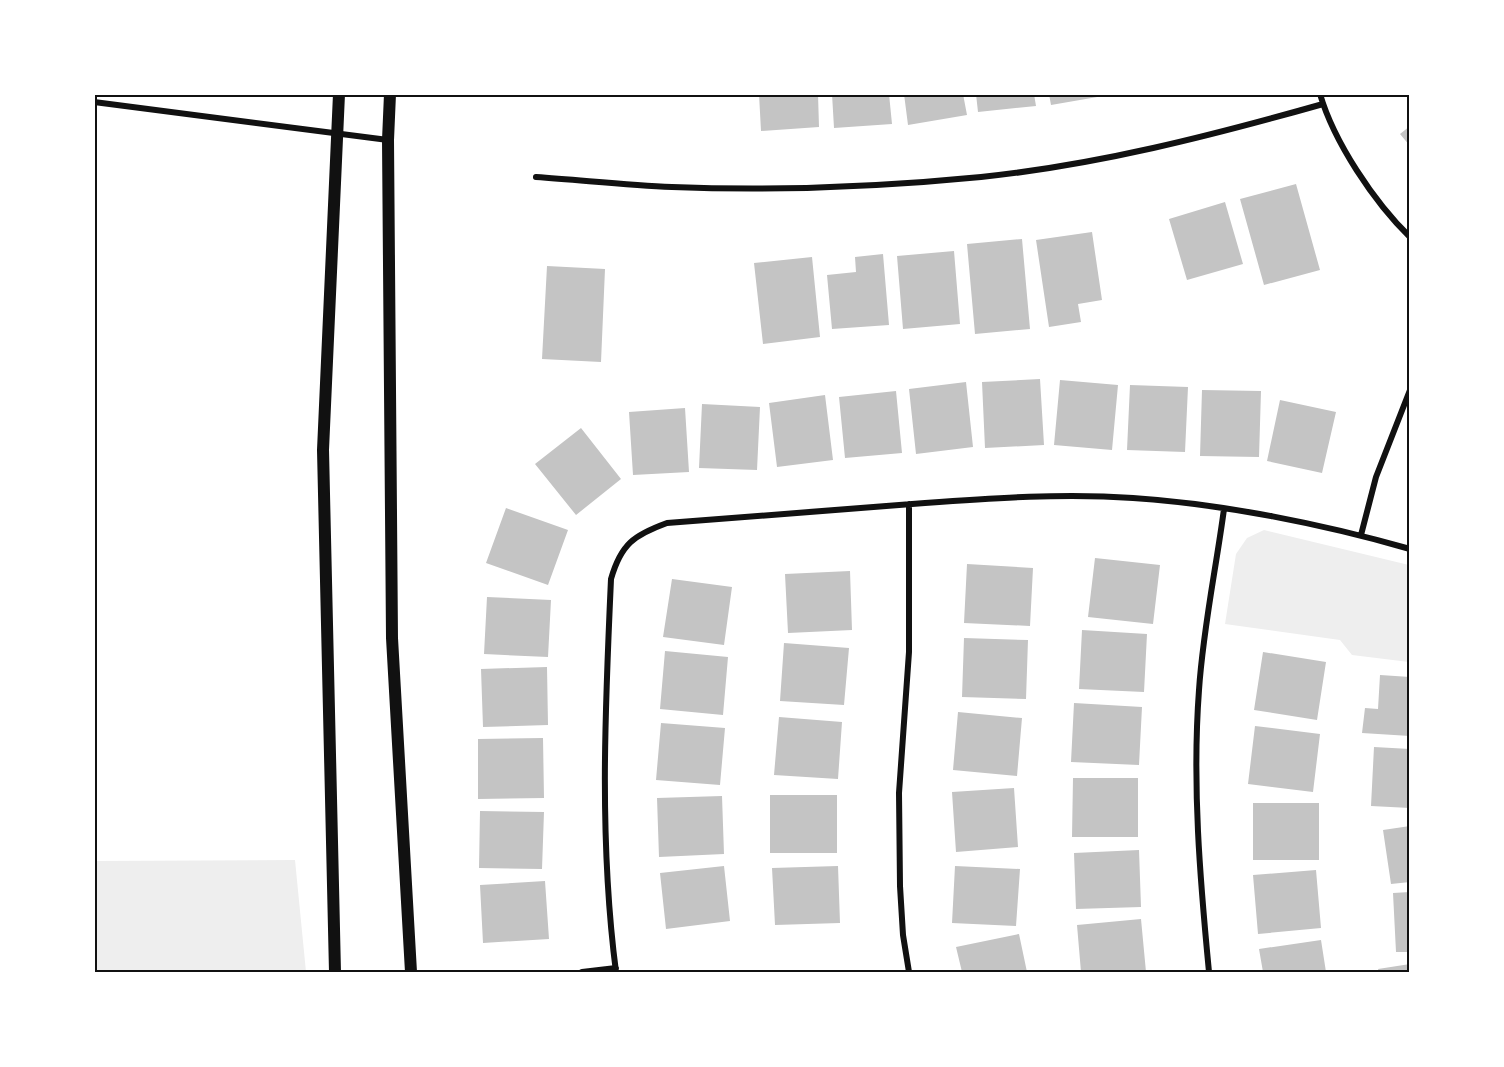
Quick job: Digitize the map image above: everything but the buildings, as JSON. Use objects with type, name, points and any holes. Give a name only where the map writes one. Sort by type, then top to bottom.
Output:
[{"type":"main road","points":[[335,972],[323,450],[339,94]]},
{"type":"main road","points":[[390,94],[388,140],[392,638],[411,972]]},
{"type":"street","points":[[1320,94],[1344,148],[1390,217],[1410,237]]},
{"type":"street","points":[[94,102],[388,140]]},
{"type":"street","points":[[536,177],[672,187],[810,188],[981,177],[1095,160],[1213,135],[1323,104]]},
{"type":"street","points":[[1361,535],[1376,477],[1410,390]]},
{"type":"street","points":[[582,972],[616,970],[605,852],[605,710],[611,579],[616,559],[644,531],[667,523],[909,504],[1062,496],[1133,498],[1224,508],[1361,535],[1410,549]]},
{"type":"street","points":[[909,504],[909,652],[899,793],[900,886],[903,935],[909,972]]},
{"type":"street","points":[[1209,972],[1201,894],[1196,798],[1198,692],[1224,508]]},
{"type":"shaded area","points":[[1264,530],[1409,565],[1409,662],[1352,655],[1340,640],[1225,624],[1236,554],[1247,538]]},
{"type":"shaded area","points":[[295,860],[306,972],[95,972],[95,861]]}]
